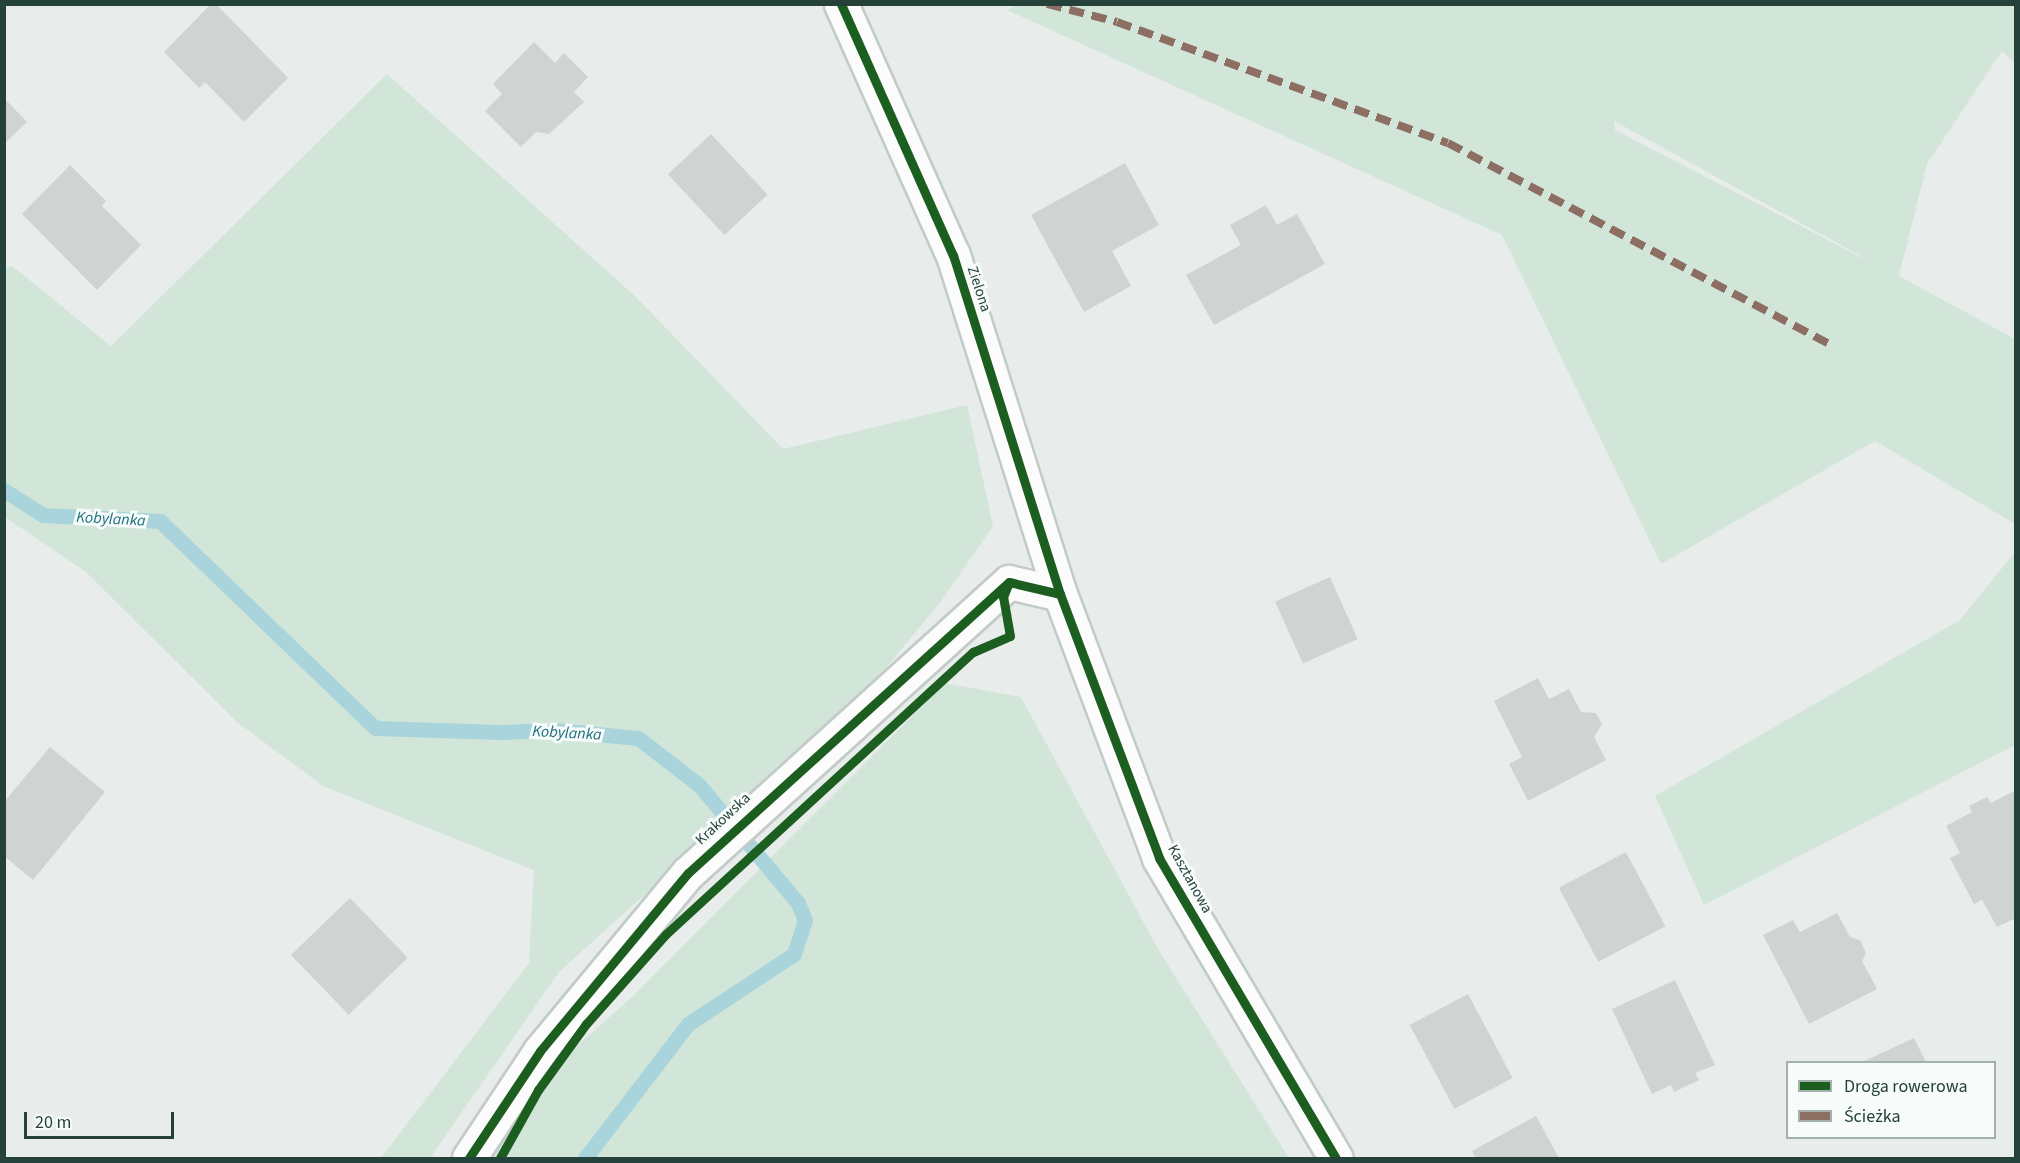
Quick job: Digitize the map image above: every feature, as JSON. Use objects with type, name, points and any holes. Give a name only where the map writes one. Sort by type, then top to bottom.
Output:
[{"type":"street","name":"Zielona","points":[[841,4],[952,255],[1060,594]]},
{"type":"street","name":"Krakowska","points":[[469,1158],[540,1051],[688,873],[802,766],[1009,582],[1060,594]]},
{"type":"street","name":"Kasztanowa","points":[[1060,594],[1159,858],[1336,1158]]},
{"type":"green space","points":[[1017,5],[2015,5],[2015,63],[2002,51],[1927,164],[1899,276],[2015,339],[2015,524],[1875,441],[1661,564],[1502,235],[1007,10]],"holes":[[[1614,121],[1863,257],[1615,130]]]},
{"type":"green space","points":[[387,74],[635,296],[783,449],[967,405],[993,526],[942,600],[859,701],[559,972],[430,1158],[381,1158],[529,963],[534,870],[323,786],[237,722],[86,572],[5,517],[5,269],[12,266],[111,346]]},
{"type":"green space","points":[[2015,552],[2015,745],[1704,905],[1655,796],[1960,620]]},
{"type":"green space","points":[[945,683],[1021,697],[1158,949],[1289,1158],[492,1158],[535,1083],[632,997]]},
{"type":"building","points":[[211,4],[216,4],[288,78],[244,122],[205,82],[199,88],[164,52]]},
{"type":"building","points":[[534,42],[555,63],[564,53],[588,77],[574,92],[584,102],[549,134],[536,132],[521,147],[485,111],[502,94],[493,84]]},
{"type":"building","points":[[6,100],[27,122],[4,144],[4,101]]},
{"type":"building","points":[[711,134],[768,195],[724,235],[668,174]]},
{"type":"building","points":[[1125,163],[1159,225],[1112,251],[1131,286],[1084,312],[1031,215]]},
{"type":"building","points":[[70,165],[106,201],[102,206],[141,245],[97,290],[22,214]]},
{"type":"building","points":[[1266,205],[1277,225],[1297,214],[1325,264],[1214,325],[1186,275],[1241,245],[1230,225]]},
{"type":"building","points":[[1330,577],[1358,639],[1303,664],[1275,601]]},
{"type":"building","points":[[1538,678],[1549,699],[1569,689],[1581,712],[1596,713],[1602,724],[1594,737],[1606,760],[1528,801],[1509,764],[1522,757],[1494,701]]},
{"type":"building","points":[[50,747],[105,792],[33,880],[4,856],[4,802]]},
{"type":"building","points":[[2016,790],[2016,918],[1997,927],[1982,900],[1974,904],[1950,858],[1960,853],[1946,826],[1972,812],[1969,806],[1987,797],[1991,803]]},
{"type":"building","points":[[1626,852],[1665,926],[1598,962],[1559,888]]},
{"type":"building","points":[[350,898],[408,958],[349,1015],[291,955]]},
{"type":"building","points":[[1837,913],[1850,937],[1860,940],[1866,953],[1862,961],[1877,989],[1809,1024],[1763,935],[1793,920],[1800,932]]},
{"type":"building","points":[[1675,980],[1715,1065],[1695,1073],[1699,1080],[1674,1092],[1671,1085],[1652,1094],[1612,1009]]},
{"type":"building","points":[[1468,994],[1513,1078],[1454,1109],[1410,1025]]},
{"type":"building","points":[[1914,1038],[1926,1061],[1864,1061]]},
{"type":"building","points":[[1536,1116],[1559,1158],[1476,1158],[1472,1151]]},
{"type":"waterway","name":"Kobylanka","points":[[4,490],[43,515],[160,521],[375,728],[500,732],[556,730],[638,738],[699,785],[798,903],[805,920],[794,954],[688,1024],[585,1158]]},
{"type":"marked path","points":[[1047,4],[1117,22],[1448,143],[1830,344]]},
{"type":"cycle path","points":[[841,4],[953,255],[1060,594],[1159,858],[1336,1158]]},
{"type":"cycle path","points":[[469,1158],[540,1051],[688,873],[1009,582],[1060,594]]},
{"type":"cycle path","points":[[500,1158],[538,1090],[586,1024],[666,934],[973,652],[1010,636],[1003,597],[1009,582]]}]
